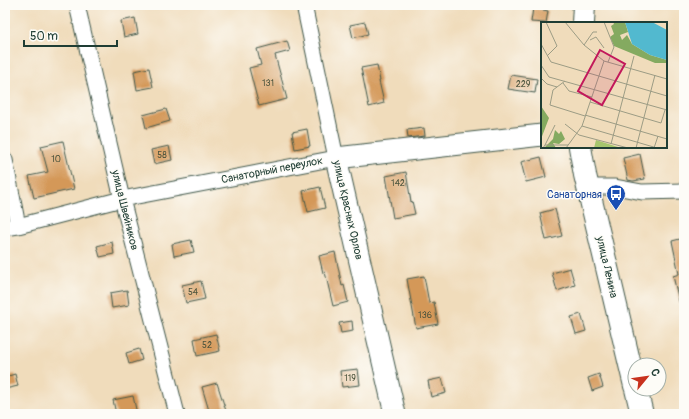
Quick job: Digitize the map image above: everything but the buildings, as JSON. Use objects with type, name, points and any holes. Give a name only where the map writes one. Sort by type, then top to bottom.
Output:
[{"type":"main road","points":[[583,22],[584,5]]},
{"type":"main road","name":"улица Ленина","points":[[580,148],[588,188],[628,357]]},
{"type":"main road","points":[[638,397],[642,414]]},
{"type":"street","name":"улица Швейников","points":[[77,5],[122,199],[177,414]]},
{"type":"street","name":"улица Красных Орлов","points":[[304,5],[336,158],[395,414]]},
{"type":"street","name":"Санаторный переулок","points":[[12,227],[122,199],[336,158],[541,135]]},
{"type":"street","points":[[5,160],[12,227]]},
{"type":"street","points":[[588,188],[615,187],[642,192],[684,191]]},
{"type":"place","name":"Санаторная","points":[[616,211]]}]
